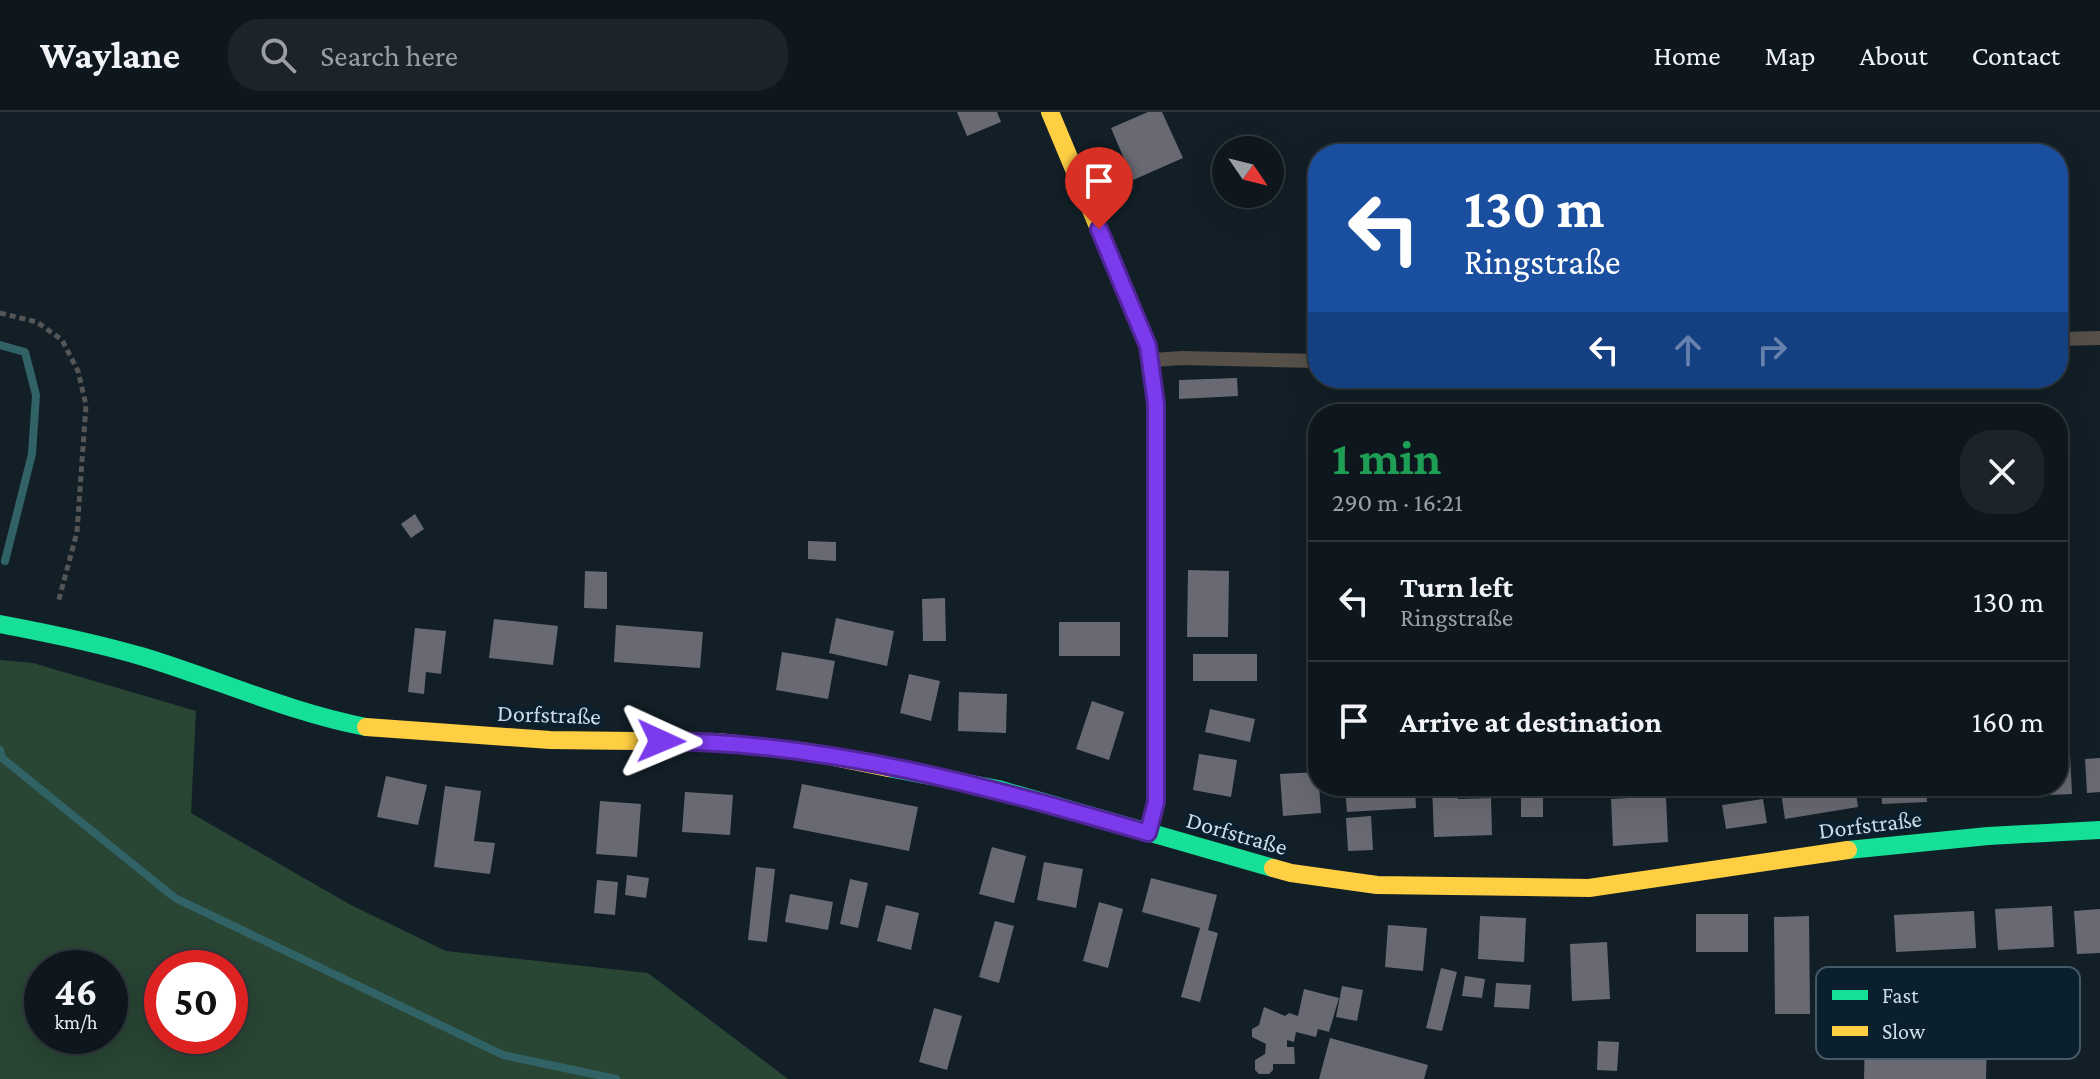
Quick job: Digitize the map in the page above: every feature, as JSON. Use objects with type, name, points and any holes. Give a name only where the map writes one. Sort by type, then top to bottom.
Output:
[{"type":"main road","points":[[1050,112],[1148,346],[1156,404],[1156,802],[1148,833]]},
{"type":"main road","name":"Dorfstraße","points":[[0,624],[51,633],[144,657],[285,707],[365,727],[550,740],[717,742],[809,752],[998,789],[1291,873],[1377,885],[1589,888],[1861,848],[1988,836],[2100,830]]},
{"type":"lane","points":[[2068,339],[2100,338]]},
{"type":"lane","points":[[1150,361],[1182,358],[1308,361]]},
{"type":"path","points":[[0,313],[37,322],[62,340],[78,371],[86,405],[77,532],[51,633]]},
{"type":"green space","points":[[0,660],[33,663],[196,711],[191,813],[351,905],[446,951],[648,973],[788,1079],[0,1079]]},
{"type":"building","points":[[957,112],[997,112],[1001,122],[967,136]]},
{"type":"building","points":[[1148,112],[1162,112],[1183,158],[1133,180],[1111,128]]},
{"type":"building","points":[[1237,378],[1238,396],[1179,399],[1179,380]]},
{"type":"building","points":[[415,514],[424,529],[411,538],[401,524]]},
{"type":"building","points":[[808,541],[836,542],[836,561],[808,559]]},
{"type":"building","points":[[1188,570],[1229,571],[1228,637],[1187,637]]},
{"type":"building","points":[[585,571],[607,572],[607,609],[584,608]]},
{"type":"building","points":[[945,598],[946,641],[923,641],[922,599]]},
{"type":"building","points":[[836,618],[894,631],[887,666],[829,653]]},
{"type":"building","points":[[494,619],[558,626],[553,665],[489,658]]},
{"type":"building","points":[[1059,622],[1120,622],[1120,656],[1059,656]]},
{"type":"building","points":[[616,625],[703,632],[700,668],[614,662]]},
{"type":"building","points":[[415,628],[446,631],[441,674],[426,672],[424,694],[408,692]]},
{"type":"building","points":[[782,652],[835,661],[828,699],[776,690]]},
{"type":"building","points":[[1193,654],[1257,654],[1257,681],[1193,681]]},
{"type":"building","points":[[909,674],[940,681],[931,721],[900,713]]},
{"type":"building","points":[[959,692],[1007,694],[1006,733],[958,731]]},
{"type":"building","points":[[1092,701],[1124,712],[1109,760],[1076,749]]},
{"type":"building","points":[[1210,709],[1255,719],[1250,742],[1205,732]]},
{"type":"building","points":[[2068,753],[2070,753],[2072,794],[2068,794]]},
{"type":"building","points":[[1199,754],[1237,760],[1231,797],[1193,790]]},
{"type":"building","points":[[2100,758],[2100,792],[2087,793],[2085,759]]},
{"type":"building","points":[[1308,773],[1308,796],[1320,796],[1321,813],[1283,816],[1280,774]]},
{"type":"building","points":[[386,776],[427,785],[418,825],[377,817]]},
{"type":"building","points":[[802,784],[918,807],[909,851],[793,828]]},
{"type":"building","points":[[445,786],[481,791],[474,841],[495,843],[490,874],[434,867]]},
{"type":"building","points":[[685,792],[733,795],[730,835],[682,832]]},
{"type":"building","points":[[1346,796],[1415,796],[1416,808],[1347,812]]},
{"type":"building","points":[[1432,796],[1491,798],[1492,835],[1434,837]]},
{"type":"building","points":[[1521,796],[1543,796],[1543,817],[1521,817]]},
{"type":"building","points":[[1666,796],[1668,842],[1613,846],[1611,799]]},
{"type":"building","points":[[1782,796],[1856,796],[1858,807],[1785,819]]},
{"type":"building","points":[[1882,796],[1927,796],[1927,802],[1882,804]]},
{"type":"building","points":[[1763,799],[1767,823],[1726,829],[1722,805]]},
{"type":"building","points":[[600,801],[641,804],[637,857],[596,854]]},
{"type":"building","points":[[1371,816],[1373,850],[1348,851],[1346,818]]},
{"type":"building","points":[[992,847],[1026,856],[1014,903],[979,894]]},
{"type":"building","points":[[1044,862],[1083,869],[1076,908],[1037,900]]},
{"type":"building","points":[[756,867],[775,869],[767,942],[748,940]]},
{"type":"building","points":[[627,875],[649,878],[646,898],[625,895]]},
{"type":"building","points":[[1151,878],[1217,895],[1208,930],[1218,933],[1200,1002],[1181,997],[1200,928],[1142,912]]},
{"type":"building","points":[[850,879],[868,883],[858,928],[840,924]]},
{"type":"building","points":[[597,880],[618,882],[615,915],[594,913]]},
{"type":"building","points":[[790,894],[833,902],[828,930],[785,922]]},
{"type":"building","points":[[1099,902],[1123,909],[1108,968],[1083,961]]},
{"type":"building","points":[[886,905],[919,913],[911,950],[877,941]]},
{"type":"building","points":[[2052,906],[2054,947],[1998,950],[1995,909]]},
{"type":"building","points":[[2100,909],[2100,953],[2077,954],[2074,911]]},
{"type":"building","points":[[1974,911],[1976,948],[1896,952],[1894,915]]},
{"type":"building","points":[[1696,914],[1748,914],[1748,952],[1696,952]]},
{"type":"building","points":[[1480,916],[1526,918],[1524,962],[1478,959]]},
{"type":"building","points":[[1809,916],[1810,1014],[1775,1014],[1774,917]]},
{"type":"building","points":[[995,921],[1014,926],[999,983],[979,977]]},
{"type":"building","points":[[1388,925],[1427,928],[1423,971],[1385,967]]},
{"type":"building","points":[[1607,942],[1610,999],[1572,1001],[1570,944]]},
{"type":"building","points":[[1441,968],[1457,972],[1442,1031],[1426,1028]]},
{"type":"building","points":[[1465,976],[1485,979],[1482,998],[1462,996]]},
{"type":"building","points":[[1496,983],[1531,985],[1529,1009],[1494,1007]]},
{"type":"building","points":[[1342,986],[1363,990],[1357,1021],[1336,1017]]},
{"type":"building","points":[[1304,989],[1339,998],[1329,1032],[1318,1029],[1316,1037],[1296,1032],[1294,1042],[1287,1040],[1287,1047],[1294,1047],[1295,1064],[1273,1064],[1269,1074],[1259,1074],[1255,1070],[1255,1060],[1265,1054],[1266,1044],[1252,1037],[1252,1029],[1259,1025],[1264,1007],[1285,1016],[1289,1013],[1298,1016]]},
{"type":"building","points":[[934,1008],[962,1016],[947,1070],[919,1062]]},
{"type":"building","points":[[1330,1038],[1428,1065],[1424,1079],[1319,1079]]},
{"type":"building","points":[[1598,1041],[1619,1042],[1617,1071],[1597,1070]]},
{"type":"building","points":[[1864,1059],[1987,1059],[1986,1079],[1864,1079]]},
{"type":"waterway","points":[[0,345],[25,352],[36,395],[32,454],[5,561]]},
{"type":"waterway","points":[[0,750],[2,758],[175,898],[503,1055],[616,1079]]},
{"type":"traffic: fast","points":[[1148,833],[1156,802],[1156,576]]},
{"type":"traffic: fast","points":[[0,624],[126,652],[282,704],[366,727]]},
{"type":"traffic: fast","points":[[888,768],[998,789],[1273,868]]},
{"type":"traffic: fast","points":[[1848,850],[1988,836],[2100,830]]},
{"type":"traffic: slow","points":[[1050,112],[1148,346],[1156,404],[1156,576]]},
{"type":"traffic: slow","points":[[366,727],[550,740],[717,742],[809,752],[888,768]]},
{"type":"traffic: slow","points":[[1273,868],[1377,885],[1589,888],[1848,850]]},
{"type":"route","points":[[661,741],[717,742],[809,752],[998,789],[1148,833],[1156,802],[1156,404],[1148,346],[1099,229]]}]
